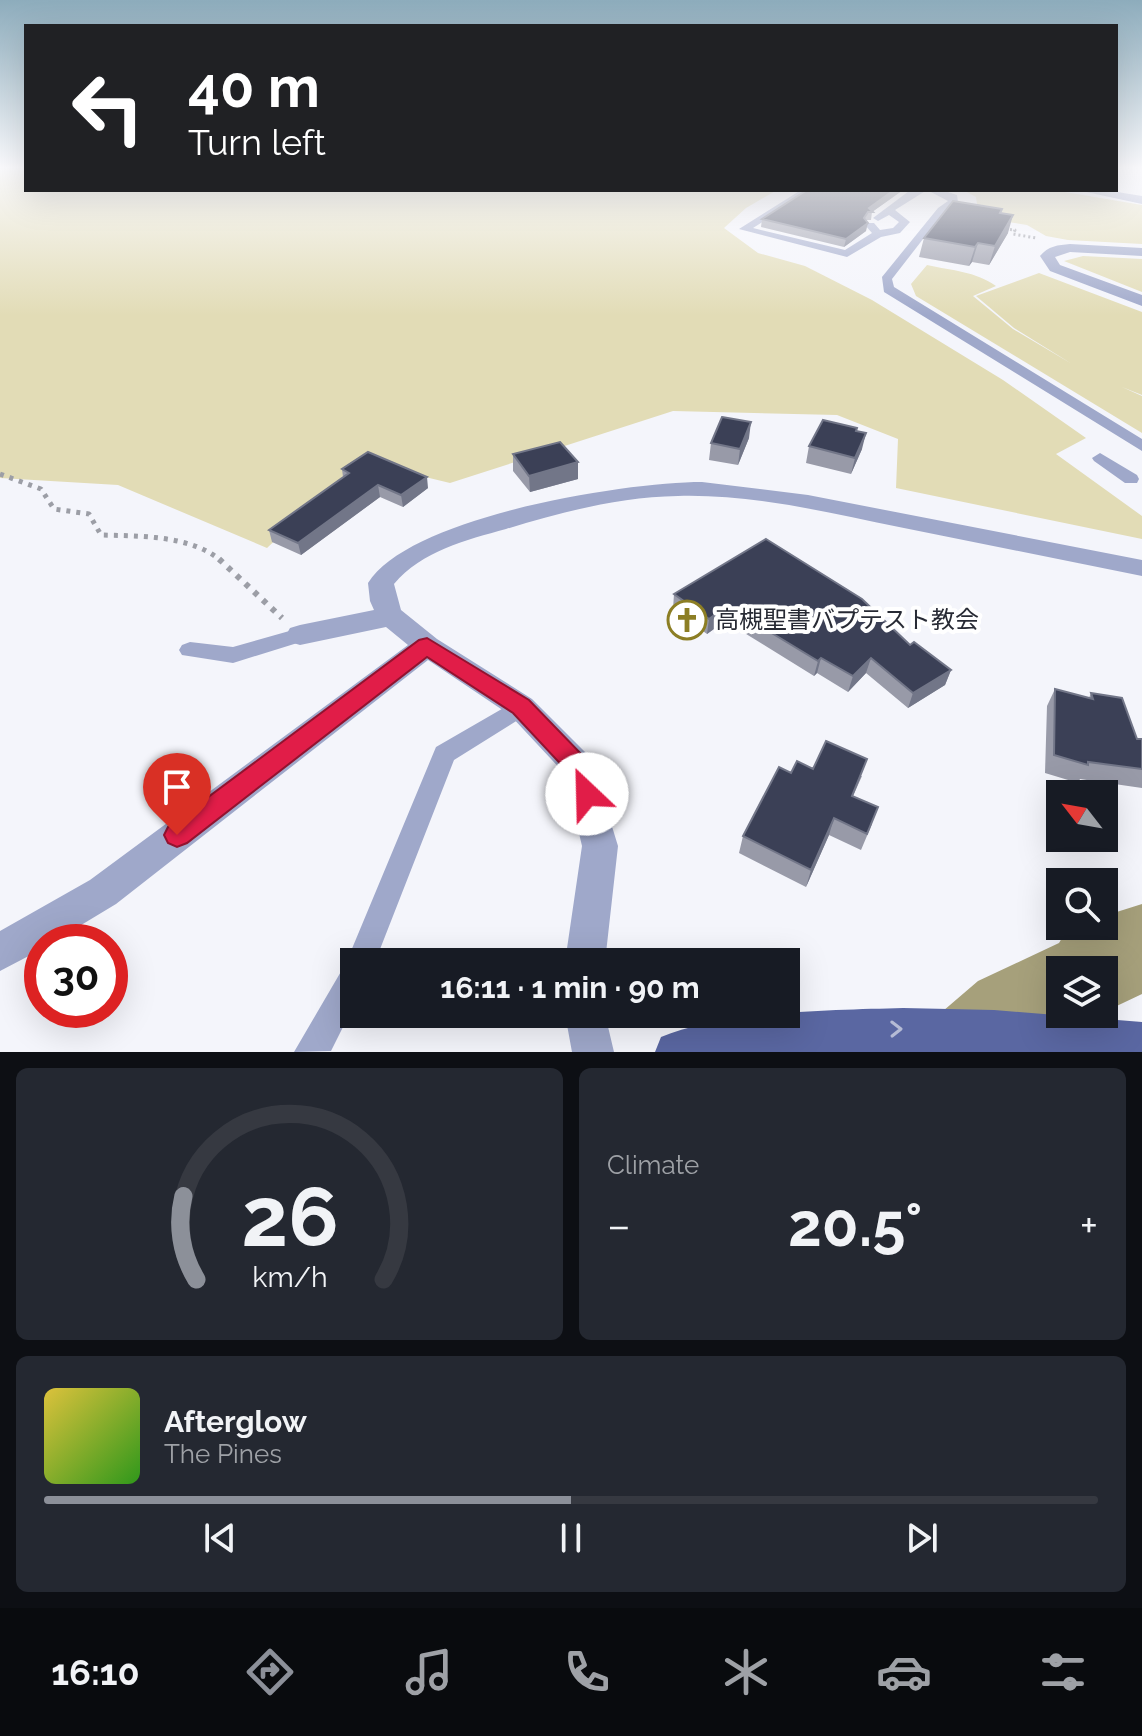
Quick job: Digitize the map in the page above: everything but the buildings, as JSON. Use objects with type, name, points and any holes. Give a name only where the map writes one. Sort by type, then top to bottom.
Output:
[{"type":"main road","points":[[676,1052],[818,1031],[973,1029],[1142,1043]]},
{"type":"street","points":[[1142,252],[1070,248],[1058,249],[1047,256],[1055,268],[1142,301]]},
{"type":"street","points":[[587,948],[600,846],[580,768],[521,707],[427,646],[391,616],[383,601],[381,583],[395,565],[413,553],[471,532],[590,497],[676,489],[738,491],[820,504],[1142,568]]},
{"type":"street","points":[[300,635],[391,616]]},
{"type":"street","points":[[0,952],[103,892],[427,646]]},
{"type":"street","points":[[588,1028],[593,1052]]},
{"type":"lane","points":[[763,217],[744,229],[847,254],[883,217]]},
{"type":"lane","points":[[875,226],[896,231],[905,222],[898,217]]},
{"type":"lane","points":[[935,217],[886,279],[888,289],[1142,446]]},
{"type":"lane","points":[[1100,458],[1138,480]]},
{"type":"lane","points":[[190,650],[233,655],[300,635]]},
{"type":"lane","points":[[366,948],[444,754],[521,707]]},
{"type":"lane","points":[[310,1052],[320,1040],[340,1001]]},
{"type":"path","points":[[1004,226],[1015,230],[1013,234],[1047,240]]},
{"type":"path","points":[[0,474],[41,489],[54,509],[89,514],[101,535],[163,537],[214,555],[300,635]]},
{"type":"shaded area","points":[[0,217],[736,217],[724,228],[758,253],[805,266],[872,300],[1003,380],[1086,438],[1056,454],[1142,516],[1142,539],[896,488],[898,439],[837,415],[673,411],[450,483],[359,461],[267,548],[118,485],[0,478]]},
{"type":"shaded area","points":[[976,217],[1142,217],[1142,244],[1068,240],[1046,236],[1027,225]]},
{"type":"shaded area","points":[[1083,256],[1142,259],[1142,292],[1064,261]]},
{"type":"shaded area","points":[[927,265],[972,274],[996,286],[973,296],[1013,329],[1072,364],[1014,328],[976,296],[1039,273],[1142,312],[1142,395],[1122,387],[1142,396],[1142,433],[916,296],[911,284]]},
{"type":"waterway","points":[[1118,957],[1142,949]]},
{"type":"waterway","points":[[971,1052],[1012,1015],[1046,997]]},
{"type":"place","name":"高槻聖書バプテスト教会","points":[[687,620]]},
{"type":"route","points":[[177,835],[427,646],[521,707],[580,768],[587,794]]}]
